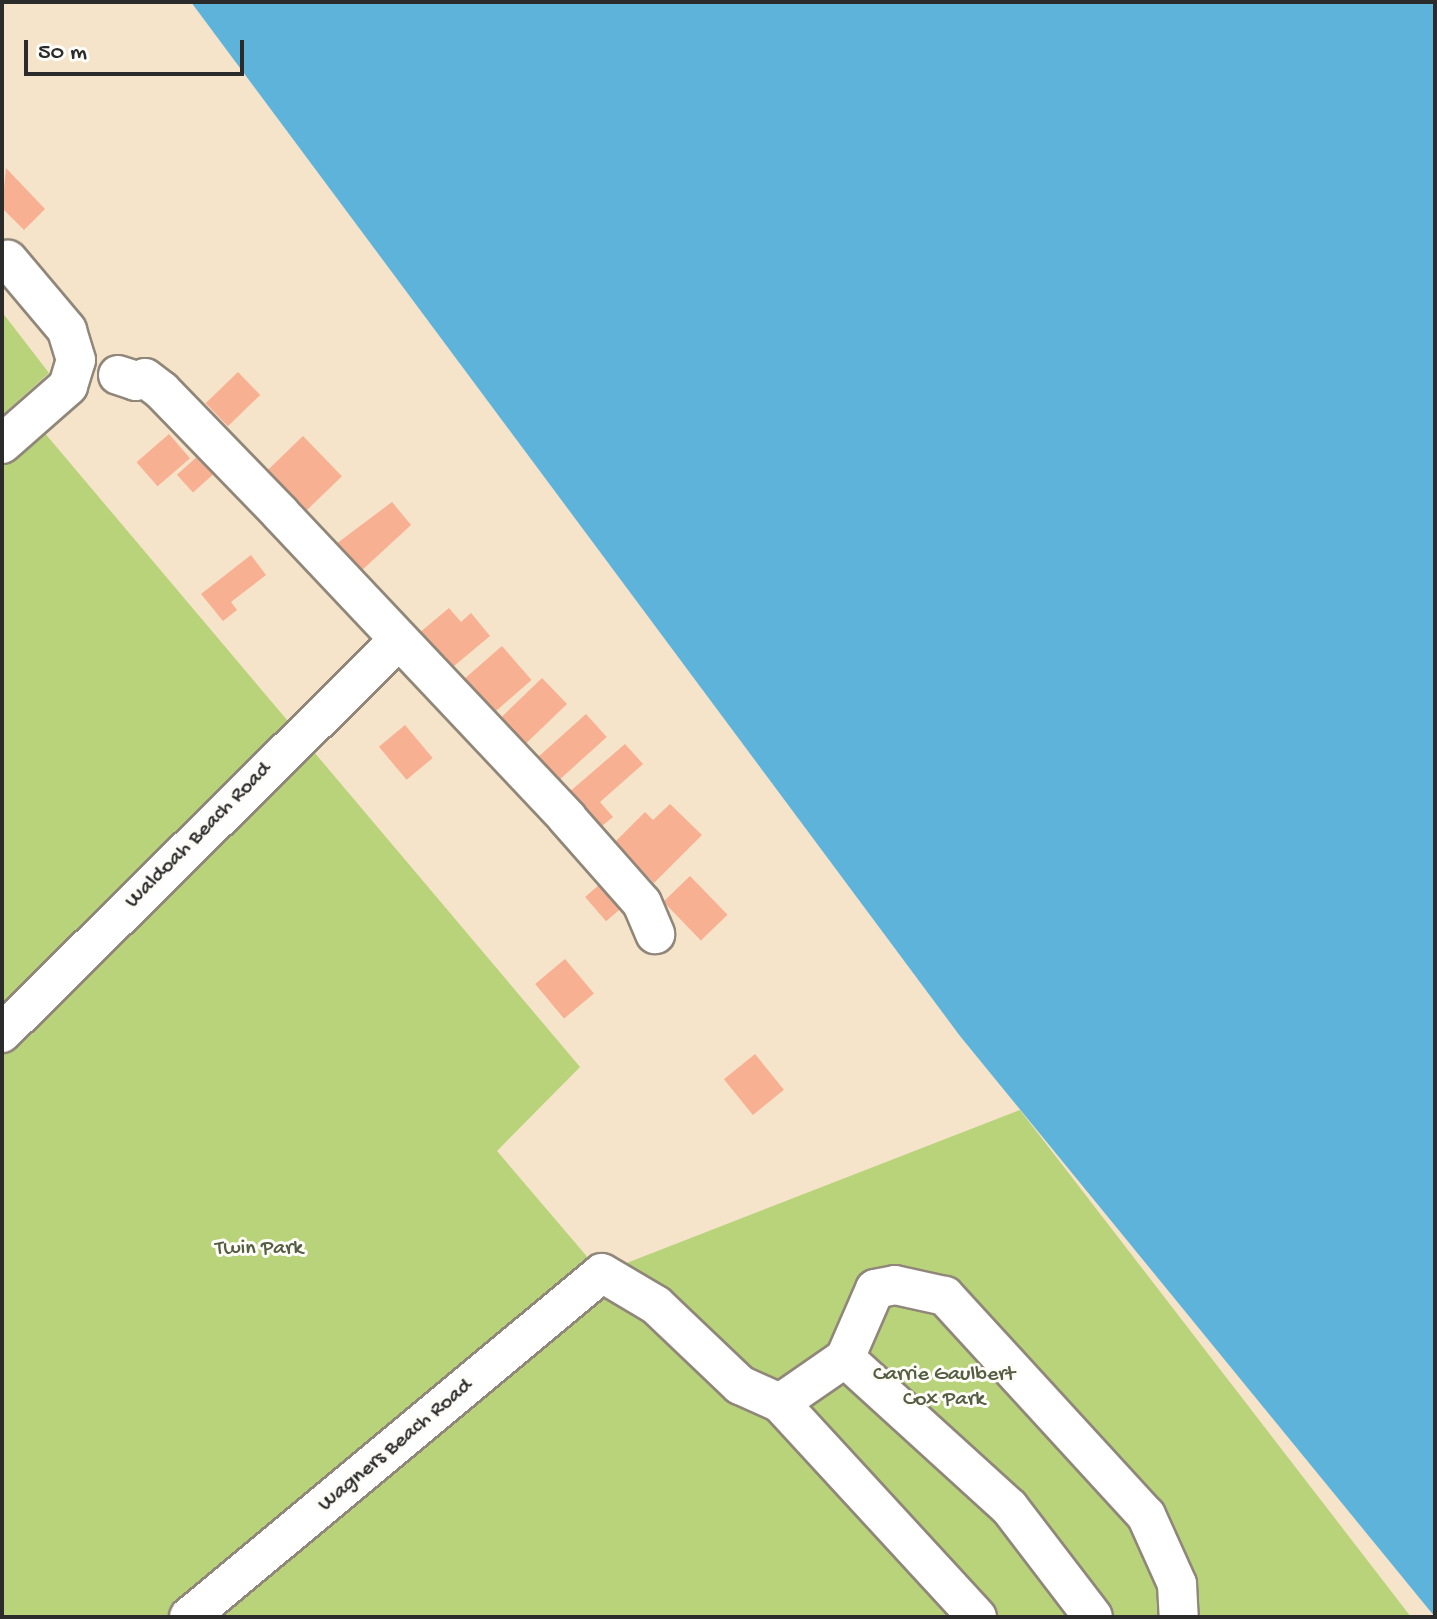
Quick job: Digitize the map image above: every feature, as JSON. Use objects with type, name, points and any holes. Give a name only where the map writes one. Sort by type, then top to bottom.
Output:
[{"type":"street","points":[[2,444],[68,386],[76,360],[67,330],[8,260]]},
{"type":"street","points":[[118,375],[136,381],[145,378],[162,391],[633,893],[655,934]]},
{"type":"street","name":"Waldoah Beach Road","points":[[2,1033],[398,641]]},
{"type":"street","name":"Wagners Beach Road","points":[[189,1617],[602,1273],[656,1305],[740,1385],[780,1403]]},
{"type":"street","points":[[977,1617],[780,1403],[845,1358],[875,1289],[895,1285],[945,1296],[1146,1515],[1177,1584],[1179,1617]]},
{"type":"street","points":[[845,1358],[1009,1507],[1093,1617]]},
{"type":"green space","points":[[2,312],[49,373],[2,415]]},
{"type":"green space","points":[[43,431],[580,1067],[497,1151],[601,1273],[1020,1110],[1411,1617],[2,1617],[2,466]]},
{"type":"water","points":[[191,2],[1435,2],[1435,1617],[960,1036]]},
{"type":"building","points":[[6,168],[45,209],[24,230],[2,208]]},
{"type":"building","points":[[238,372],[260,395],[228,426],[206,403]]},
{"type":"building","points":[[169,434],[190,458],[158,486],[137,462]]},
{"type":"building","points":[[303,436],[342,476],[302,514],[263,474]]},
{"type":"building","points":[[200,454],[216,472],[193,493],[177,475]]},
{"type":"building","points":[[392,502],[411,525],[360,572],[336,544]]},
{"type":"building","points":[[251,555],[266,575],[231,602],[237,610],[223,621],[201,594]]},
{"type":"building","points":[[449,608],[461,622],[471,613],[490,636],[454,666],[418,634]]},
{"type":"building","points":[[502,646],[532,680],[493,713],[464,679]]},
{"type":"building","points":[[542,678],[567,704],[524,746],[499,720]]},
{"type":"building","points":[[586,714],[607,737],[555,784],[534,761]]},
{"type":"building","points":[[405,725],[433,758],[407,780],[379,747]]},
{"type":"building","points":[[625,744],[643,764],[600,802],[613,817],[597,830],[567,794]]},
{"type":"building","points":[[670,804],[702,835],[654,883],[614,843],[645,812],[653,820]]},
{"type":"building","points":[[690,876],[728,915],[701,941],[663,902]]},
{"type":"building","points":[[607,878],[628,902],[606,921],[585,897]]},
{"type":"building","points":[[565,959],[594,993],[564,1019],[535,984]]},
{"type":"building","points":[[755,1054],[784,1090],[753,1115],[724,1079]]},
{"type":"park label","name":"Twin Park","points":[[259,1250]]},
{"type":"park label","name":"Carrie Gaulbert Cox Park","points":[[944,1388]]}]
